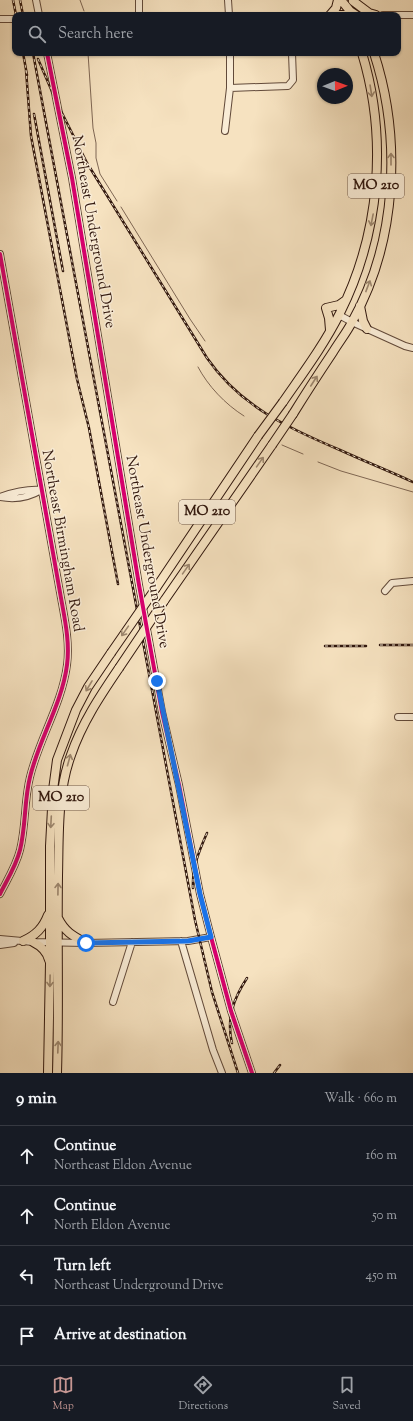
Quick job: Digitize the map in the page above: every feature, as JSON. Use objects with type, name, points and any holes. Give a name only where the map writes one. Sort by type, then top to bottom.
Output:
[{"type":"highway","points":[[333,12],[340,0]]},
{"type":"highway","points":[[340,0],[345,12]]},
{"type":"highway","points":[[340,0],[352,12]]},
{"type":"highway","points":[[352,0],[357,12]]},
{"type":"highway","points":[[352,0],[368,12]]},
{"type":"highway","name":"MO 210","points":[[57,1073],[58,1020],[54,942],[50,910],[50,846],[53,790],[57,760],[76,710],[88,687],[320,347],[346,300],[360,267],[367,244],[376,180],[377,151],[373,101],[363,56]]},
{"type":"highway","name":"MO 210","points":[[48,1073],[50,963],[57,917],[59,825],[62,788],[70,756],[82,726],[98,699],[293,414],[352,322],[360,306],[369,285],[382,243],[391,179],[391,151],[388,114],[382,79],[375,56]]},
{"type":"highway","points":[[330,330],[331,324],[326,308],[339,305],[346,300]]},
{"type":"highway","points":[[360,306],[363,321],[368,329]]},
{"type":"highway","points":[[23,941],[35,935],[44,924],[50,910]]},
{"type":"highway","points":[[57,917],[63,928],[74,937],[86,943]]},
{"type":"highway","points":[[33,942],[46,952],[50,963]]},
{"type":"street","points":[[36,0],[38,12]]},
{"type":"street","points":[[139,0],[140,12]]},
{"type":"street","points":[[228,0],[229,12]]},
{"type":"street","points":[[401,15],[413,15]]},
{"type":"street","points":[[0,19],[12,19]]},
{"type":"street","name":"Northeast Underground Drive","points":[[48,56],[72,178],[162,712],[179,785],[200,894],[229,1006],[252,1073]]},
{"type":"street","points":[[225,131],[230,88],[230,56]]},
{"type":"street","points":[[230,88],[288,86],[293,80],[292,56]]},
{"type":"street","name":"Northeast Birmingham Road","points":[[0,254],[67,630],[68,648],[67,665],[59,699],[38,748],[29,778],[20,849],[15,864],[0,894]]},
{"type":"street","points":[[339,315],[405,346],[413,348]]},
{"type":"street","points":[[0,497],[27,489],[42,490]]},
{"type":"street","points":[[385,591],[392,583],[413,581]]},
{"type":"street","points":[[398,717],[413,716]]},
{"type":"street","points":[[0,939],[33,942],[86,943],[181,941],[211,937]]},
{"type":"street","points":[[0,945],[23,941]]},
{"type":"street","points":[[181,941],[212,1050],[222,1073]]},
{"type":"street","points":[[113,1002],[132,942]]},
{"type":"waterway","points":[[80,0],[84,11]]},
{"type":"waterway","points":[[88,56],[96,158],[100,174],[117,201]]},
{"type":"waterway","points":[[121,207],[205,341]]},
{"type":"waterway","points":[[198,367],[218,394],[230,406],[244,416]]},
{"type":"waterway","points":[[282,445],[303,454]]},
{"type":"waterway","points":[[318,462],[341,471],[413,492]]},
{"type":"railway","points":[[13,0],[15,12]]},
{"type":"railway","points":[[20,0],[22,12]]},
{"type":"railway","points":[[24,56],[27,75]]},
{"type":"railway","points":[[34,56],[195,920],[212,992],[238,1073]]},
{"type":"railway","points":[[38,59],[57,103],[87,163],[207,358],[220,375],[234,390],[266,414],[284,424],[321,442],[413,482]]},
{"type":"railway","points":[[26,70],[31,136],[77,379],[89,428],[118,584]]},
{"type":"railway","points":[[34,114],[63,271]]},
{"type":"railway","points":[[380,645],[413,645]]},
{"type":"railway","points":[[325,646],[366,646]]},
{"type":"railway","points":[[193,888],[195,867],[207,833]]},
{"type":"railway","points":[[232,1043],[230,1034],[232,1009],[238,993],[247,978]]},
{"type":"railway","points":[[274,1073],[280,1065]]},
{"type":"cycle path","points":[[48,56],[72,178],[139,585],[162,712],[179,785],[200,894],[231,1011],[252,1073]]},
{"type":"cycle path","points":[[0,254],[67,632],[68,648],[67,665],[60,694],[30,777],[20,850],[14,867],[0,894]]},
{"type":"route","points":[[86,943],[188,941],[211,937],[200,894],[179,785],[162,712],[157,681]]}]
